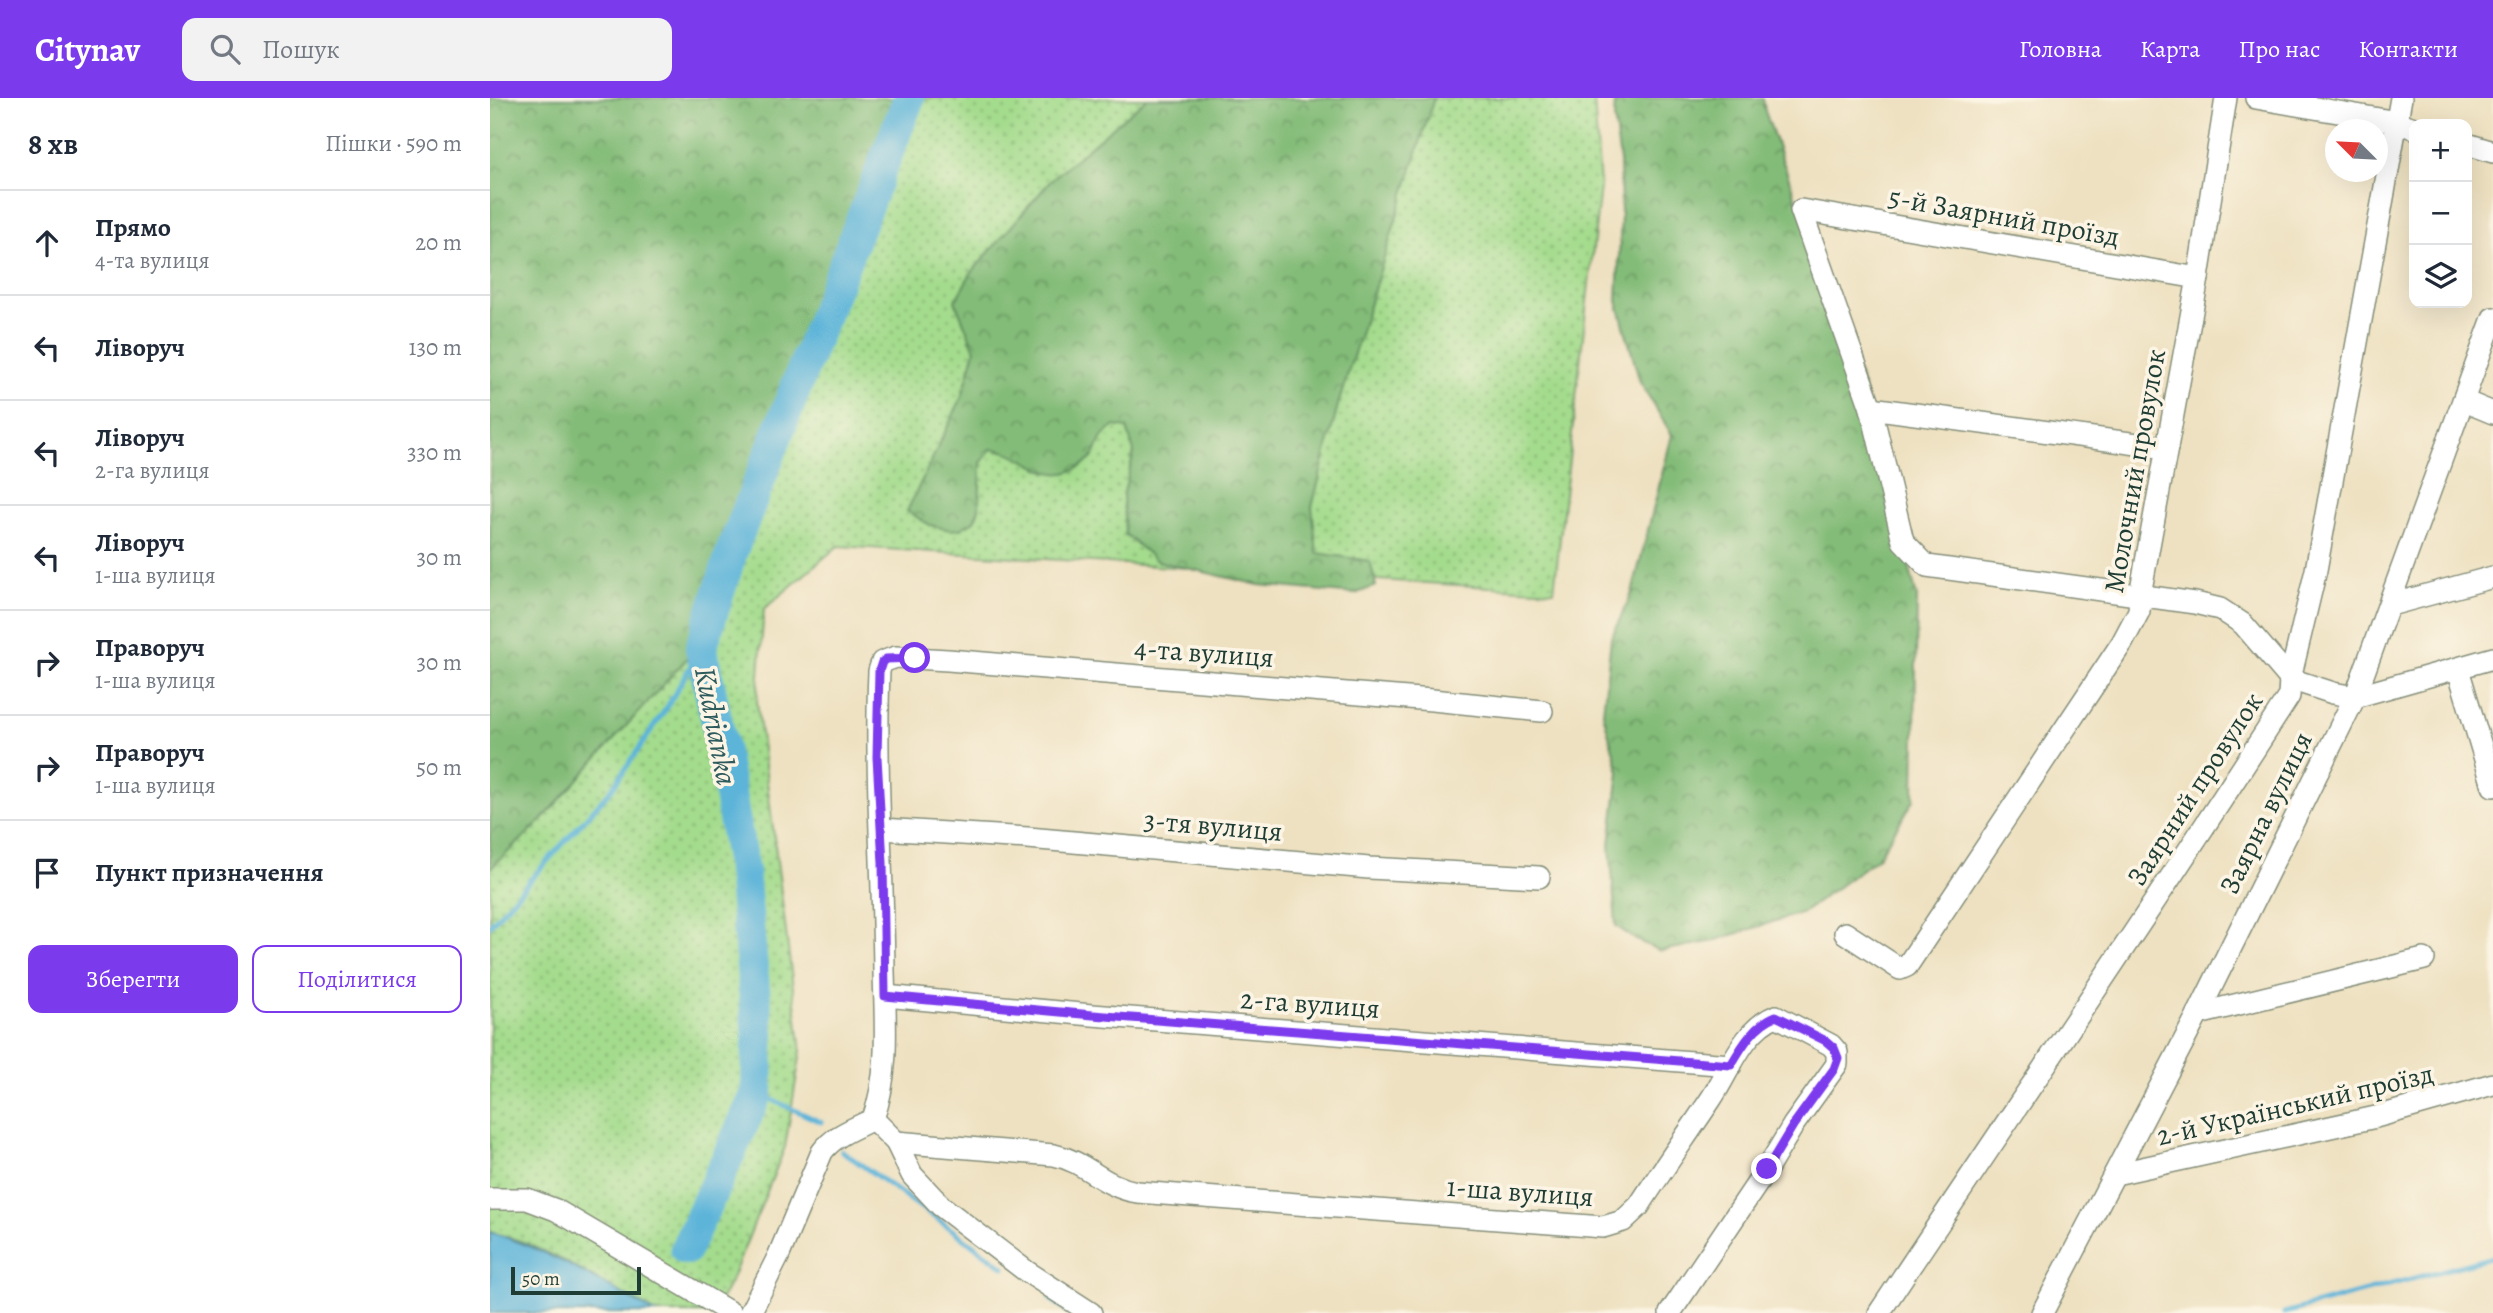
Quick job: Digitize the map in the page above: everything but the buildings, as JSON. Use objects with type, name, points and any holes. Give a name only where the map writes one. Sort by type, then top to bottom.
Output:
[{"type":"street","name":"Молочний провулок","points":[[1845,933],[1900,968],[1907,966],[2122,643],[2139,611],[2198,278],[2226,98]]},
{"type":"street","points":[[2256,98],[2406,125]]},
{"type":"street","name":"Заярний провулок","points":[[1879,1313],[2180,866],[2289,696],[2290,679],[2318,556],[2406,125],[2401,98]]},
{"type":"street","points":[[2472,146],[2493,152]]},
{"type":"street","name":"5-й Заярний проїзд","points":[[1871,408],[1801,210],[2198,278]]},
{"type":"street","name":"Заярна вулиця","points":[[2042,1313],[2198,1013],[2356,697],[2493,318]]},
{"type":"street","points":[[2464,401],[2493,413]]},
{"type":"street","points":[[2167,448],[1871,408],[1903,541],[1927,566],[2195,603],[2220,610],[2243,624],[2290,679],[2333,693],[2356,697],[2493,658]]},
{"type":"street","points":[[2390,605],[2493,577]]},
{"type":"street","name":"4-та вулиця","points":[[881,829],[877,757],[878,680],[880,666],[886,659],[915,658],[1364,694],[1542,712]]},
{"type":"street","points":[[2458,669],[2493,786]]},
{"type":"street","points":[[750,1313],[778,1257],[822,1152],[830,1142],[873,1119],[884,1086],[881,829]]},
{"type":"street","name":"3-тя вулиця","points":[[881,829],[1052,840],[1369,868],[1539,877]]},
{"type":"street","points":[[2198,1013],[2424,959]]},
{"type":"street","name":"2-га вулиця","points":[[885,996],[1731,1065]]},
{"type":"street","name":"1-ша вулиця","points":[[896,1142],[1054,1155],[1076,1162],[1113,1186],[1137,1192],[1603,1227],[1623,1222],[1639,1206],[1755,1030],[1776,1016],[1826,1041],[1834,1048],[1838,1058],[1834,1069],[1794,1124],[1767,1169],[1670,1313]]},
{"type":"street","name":"2-й Український проїзд","points":[[2115,1174],[2376,1117],[2490,1085]]},
{"type":"street","points":[[873,1119],[896,1142],[912,1175],[941,1206],[1026,1271],[1091,1313]]},
{"type":"street","points":[[490,1199],[527,1199],[556,1210],[731,1313]]},
{"type":"green space","points":[[490,98],[1594,98],[1600,187],[1554,591],[838,546],[764,609],[757,702],[801,1051],[785,1147],[733,1276],[714,1313],[656,1313],[562,1260],[521,1241],[490,1232]]},
{"type":"green space","points":[[490,98],[904,98],[790,389],[745,517],[736,529],[690,655],[539,823],[490,869]]},
{"type":"green space","points":[[1147,98],[1434,98],[1338,405],[1312,507],[1317,553],[1370,561],[1376,586],[1355,594],[1259,585],[1157,561],[1125,534],[1123,496],[1134,452],[1127,428],[1115,426],[1103,436],[1090,460],[1075,470],[1062,473],[1050,472],[1005,451],[991,449],[981,463],[979,509],[974,521],[960,529],[950,530],[930,525],[907,511],[962,397],[975,350],[955,301],[971,273],[1053,178]]},
{"type":"green space","points":[[1615,98],[1763,98],[1765,111],[1864,390],[1917,597],[1914,800],[1878,857],[1804,912],[1710,942],[1660,951],[1636,940],[1616,926],[1610,844],[1619,772],[1603,713],[1611,638],[1632,593],[1672,435],[1640,382],[1617,301],[1621,216]]},
{"type":"water","points":[[490,1232],[554,1258],[656,1313],[490,1313]]},
{"type":"waterway","name":"Kudrianka","points":[[686,1249],[757,1093],[758,1032],[743,871],[721,741],[701,648],[733,548],[909,98]]},
{"type":"waterway","points":[[490,925],[611,790],[667,707],[701,648]]},
{"type":"waterway","points":[[757,1093],[821,1122]]},
{"type":"waterway","points":[[842,1151],[1004,1267]]},
{"type":"waterway","points":[[2284,1313],[2493,1257]]},
{"type":"waterway","points":[[1050,1299],[1071,1313]]},
{"type":"route","points":[[915,658],[886,659],[879,671],[877,757],[883,863],[885,996],[1731,1065],[1755,1030],[1776,1016],[1826,1041],[1834,1048],[1838,1058],[1834,1069],[1794,1124],[1767,1169]]}]
